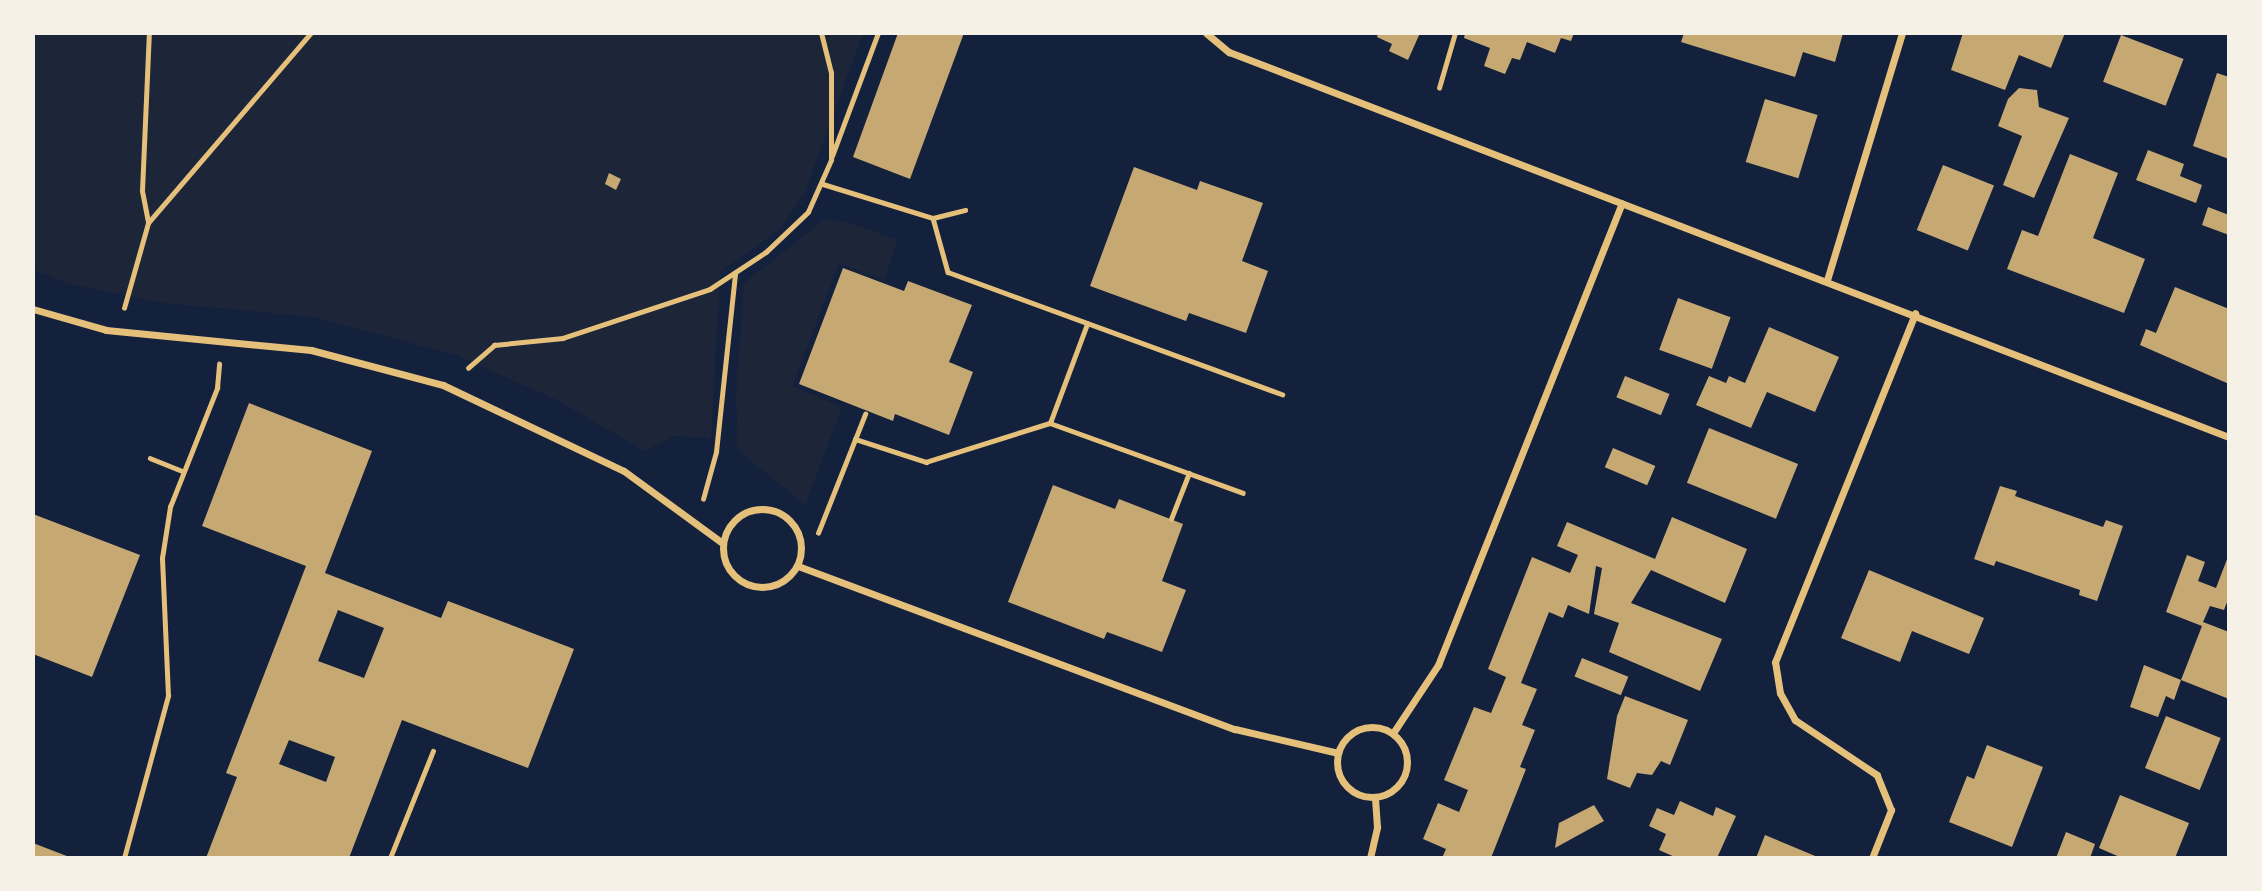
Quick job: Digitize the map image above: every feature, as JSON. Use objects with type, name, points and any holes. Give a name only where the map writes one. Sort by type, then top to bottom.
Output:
[{"type":"street","points":[[1206,33],[1229,52],[1915,313],[2229,437]]},
{"type":"street","points":[[1826,280],[1902,33]]},
{"type":"street","points":[[1393,733],[1438,665],[1622,203]]},
{"type":"street","points":[[33,309],[119,331],[311,350],[457,391],[624,471],[721,542]]},
{"type":"street","points":[[1872,858],[1891,810],[1877,775],[1795,720],[1780,693],[1774,662],[1915,313]]},
{"type":"street","points":[[759,507],[780,512],[795,526],[801,542],[798,566],[787,579],[773,587],[746,586],[723,562],[721,542],[739,514],[759,507]]},
{"type":"street","points":[[798,566],[1235,729],[1338,753]]},
{"type":"street","points":[[1364,727],[1393,733],[1408,757],[1407,772],[1389,794],[1375,797],[1358,795],[1345,784],[1337,769],[1338,753],[1351,733],[1364,727]]},
{"type":"street","points":[[1370,858],[1377,827],[1375,797]]},
{"type":"path","points":[[148,223],[142,191],[149,33]]},
{"type":"path","points":[[119,331],[148,223],[311,33]]},
{"type":"path","points":[[821,33],[831,73],[831,160]]},
{"type":"path","points":[[457,391],[467,369],[494,345],[563,338],[614,324],[710,289],[766,252],[808,212],[823,184],[878,33]]},
{"type":"path","points":[[1439,88],[1455,33]]},
{"type":"path","points":[[823,184],[933,218],[965,210]]},
{"type":"path","points":[[933,218],[948,272],[1282,394]]},
{"type":"path","points":[[700,505],[716,452],[735,272]]},
{"type":"path","points":[[1050,423],[1087,324]]},
{"type":"path","points":[[124,858],[168,696],[162,558],[170,506],[217,388],[221,342]]},
{"type":"path","points":[[818,533],[865,414]]},
{"type":"path","points":[[855,439],[926,463],[1050,423],[1243,493]]},
{"type":"path","points":[[150,458],[183,471]]},
{"type":"path","points":[[1171,519],[1189,473]]},
{"type":"path","points":[[390,858],[433,751]]},
{"type":"shaded area","points":[[33,33],[863,33],[804,194],[780,229],[720,272],[711,438],[674,436],[645,451],[557,400],[456,355],[314,317],[164,303],[69,284],[33,270]]},
{"type":"shaded area","points":[[825,219],[851,223],[897,240],[884,280],[839,263],[792,386],[842,407],[805,505],[738,450],[736,397],[744,283]]},
{"type":"building","points":[[898,33],[964,33],[910,179],[853,157]]},
{"type":"building","points":[[1378,33],[1420,33],[1408,60],[1389,51],[1392,44],[1377,37]]},
{"type":"building","points":[[1465,33],[1574,33],[1571,41],[1561,38],[1555,53],[1527,42],[1520,60],[1512,58],[1505,74],[1484,66],[1490,48],[1464,38]]},
{"type":"building","points":[[1684,33],[1843,33],[1835,62],[1803,52],[1795,77],[1681,42]]},
{"type":"building","points":[[1963,33],[2065,33],[2051,68],[2019,55],[2005,90],[1951,70]]},
{"type":"building","points":[[2121,35],[2184,59],[2166,106],[2103,82]]},
{"type":"building","points":[[2217,73],[2229,77],[2229,159],[2193,146]]},
{"type":"building","points":[[2019,88],[2037,90],[2039,107],[2069,118],[2034,198],[2003,185],[2022,136],[1998,126],[2008,99]]},
{"type":"building","points":[[1765,99],[1818,115],[1798,178],[1746,162]]},
{"type":"building","points":[[2148,150],[2184,164],[2180,176],[2202,185],[2196,203],[2136,180]]},
{"type":"building","points":[[2070,154],[2118,173],[2093,238],[2145,259],[2124,313],[2007,269],[2022,230],[2038,236]]},
{"type":"building","points":[[1943,165],[1994,186],[1968,251],[1917,230]]},
{"type":"building","points":[[1134,167],[1197,190],[1200,181],[1263,203],[1242,261],[1268,271],[1246,333],[1189,313],[1186,321],[1090,286]]},
{"type":"building","points":[[609,173],[621,179],[616,190],[605,184]]},
{"type":"building","points":[[2208,207],[2229,215],[2229,235],[2202,225]]},
{"type":"building","points":[[843,268],[904,291],[908,281],[972,305],[949,362],[973,372],[949,435],[895,414],[893,421],[799,384]]},
{"type":"building","points":[[2175,287],[2229,309],[2229,384],[2140,345],[2146,329],[2156,333]]},
{"type":"building","points":[[1678,298],[1731,317],[1712,369],[1659,350]]},
{"type":"building","points":[[1769,327],[1839,357],[1815,412],[1767,392],[1751,428],[1696,405],[1709,376],[1726,383],[1729,376],[1745,383]]},
{"type":"building","points":[[1625,376],[1670,394],[1661,415],[1616,397]]},
{"type":"building","points":[[249,403],[372,451],[325,573],[441,618],[448,601],[574,649],[528,768],[402,720],[349,858],[206,858],[237,777],[226,773],[306,566],[202,526]],"holes":[[[338,610],[384,628],[364,678],[318,661]],[[289,740],[335,757],[326,782],[279,764]]]},
{"type":"building","points":[[1709,428],[1798,464],[1776,519],[1687,483]]},
{"type":"building","points":[[1613,448],[1655,466],[1647,485],[1605,467]]},
{"type":"building","points":[[1053,485],[1115,509],[1119,499],[1183,524],[1162,581],[1186,590],[1162,652],[1107,632],[1104,639],[1008,602]]},
{"type":"building","points":[[2000,486],[2017,491],[2015,496],[2103,527],[2106,520],[2123,526],[2097,601],[2079,595],[2080,590],[1996,561],[1994,566],[1974,559]]},
{"type":"building","points":[[33,514],[140,555],[92,677],[33,654]]},
{"type":"building","points":[[1672,517],[1747,549],[1725,603],[1651,570],[1631,603],[1722,639],[1700,691],[1609,652],[1619,623],[1594,614],[1602,568],[1596,566],[1589,614],[1568,605],[1563,618],[1549,612],[1521,683],[1537,689],[1522,725],[1535,730],[1520,767],[1526,769],[1491,858],[1442,858],[1446,849],[1423,839],[1438,803],[1459,812],[1468,790],[1444,780],[1474,707],[1491,713],[1506,677],[1488,669],[1532,557],[1570,573],[1578,555],[1557,546],[1567,522],[1655,559]]},
{"type":"building","points":[[2229,554],[2229,597],[2224,610],[2210,606],[2203,622],[2229,632],[2229,699],[2181,680],[2202,626],[2166,612],[2187,555],[2205,562],[2198,581],[2216,588]]},
{"type":"building","points":[[1869,570],[1984,618],[1969,654],[1912,631],[1900,662],[1841,638]]},
{"type":"building","points":[[1582,658],[1628,677],[1621,695],[1575,677]]},
{"type":"building","points":[[2144,665],[2181,680],[2174,700],[2166,696],[2158,717],[2130,707]]},
{"type":"building","points":[[1625,696],[1688,720],[1670,765],[1661,761],[1652,775],[1637,773],[1630,788],[1607,779],[1617,716]]},
{"type":"building","points":[[2166,716],[2221,738],[2200,790],[2145,768]]},
{"type":"building","points":[[1987,745],[2043,767],[2012,847],[1949,822],[1967,776],[1974,779]]},
{"type":"building","points":[[2120,795],[2189,823],[2175,858],[2122,858],[2099,848]]},
{"type":"building","points":[[1680,801],[1713,816],[1716,807],[1736,816],[1717,858],[1677,858],[1659,850],[1666,834],[1649,826],[1657,808],[1674,815]]},
{"type":"building","points":[[1594,805],[1604,821],[1555,848],[1559,823]]},
{"type":"building","points":[[2066,832],[2095,844],[2090,858],[2056,858]]},
{"type":"building","points":[[1765,835],[1820,858],[1756,858]]},
{"type":"building","points":[[33,843],[72,858],[33,858]]}]
